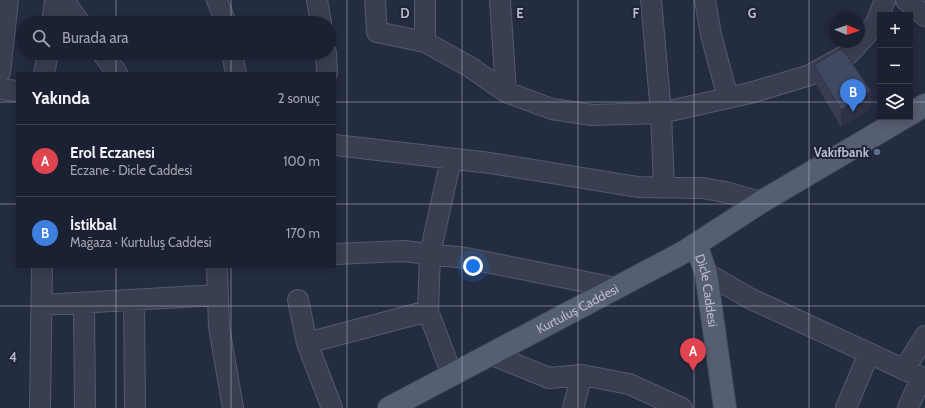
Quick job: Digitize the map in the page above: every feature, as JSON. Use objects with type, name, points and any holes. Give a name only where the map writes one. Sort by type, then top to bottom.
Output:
[{"type":"main road","points":[[913,112],[925,105]]},
{"type":"main road","name":"Kurtuluş Caddesi","points":[[389,408],[696,244],[761,202],[900,120]]},
{"type":"main road","name":"Dicle Caddesi","points":[[696,244],[706,273],[725,408]]},
{"type":"street","points":[[0,72],[8,0]]},
{"type":"street","points":[[53,16],[55,0]]},
{"type":"street","points":[[61,0],[66,3],[75,16]]},
{"type":"street","points":[[217,0],[223,16]]},
{"type":"street","points":[[317,0],[320,16]]},
{"type":"street","points":[[375,0],[377,32],[425,42],[470,67],[506,92],[552,109],[592,115],[661,113],[728,98],[810,75],[850,53],[876,25],[885,0]]},
{"type":"street","points":[[425,0],[425,42]]},
{"type":"street","points":[[500,0],[506,92]]},
{"type":"street","points":[[651,0],[661,113],[664,188]]},
{"type":"street","points":[[705,0],[711,34],[728,98]]},
{"type":"street","points":[[906,0],[925,16]]},
{"type":"street","points":[[44,72],[47,60]]},
{"type":"street","points":[[107,60],[116,72]]},
{"type":"street","points":[[233,60],[236,72]]},
{"type":"street","points":[[326,60],[327,72]]},
{"type":"street","points":[[0,89],[16,91]]},
{"type":"street","points":[[336,145],[452,159],[638,187],[702,188],[725,192],[761,202]]},
{"type":"street","points":[[452,159],[430,254],[428,311],[452,374]]},
{"type":"street","points":[[336,254],[403,251],[466,258],[616,288]]},
{"type":"street","points":[[40,408],[42,268]]},
{"type":"street","points":[[217,268],[220,327],[233,408]]},
{"type":"street","points":[[706,273],[749,298],[923,379],[908,408]]},
{"type":"street","points":[[42,306],[218,295]]},
{"type":"street","points":[[134,300],[135,408]]},
{"type":"street","points":[[298,300],[307,343],[332,408]]},
{"type":"street","points":[[84,303],[85,408]]},
{"type":"street","points":[[307,343],[428,311]]},
{"type":"street","points":[[904,370],[925,336]]},
{"type":"street","points":[[490,354],[549,378],[582,375],[629,384],[682,408]]},
{"type":"street","points":[[846,408],[869,354]]},
{"type":"street","points":[[573,408],[582,375]]},
{"type":"building","points":[[842,48],[871,91],[841,110],[814,65]]},
{"type":"place","name":"İstikbal","points":[[853,112]]},
{"type":"place","name":"Vakıfbank","points":[[877,152]]},
{"type":"place","name":"Erol Eczanesi","points":[[693,371]]}]
